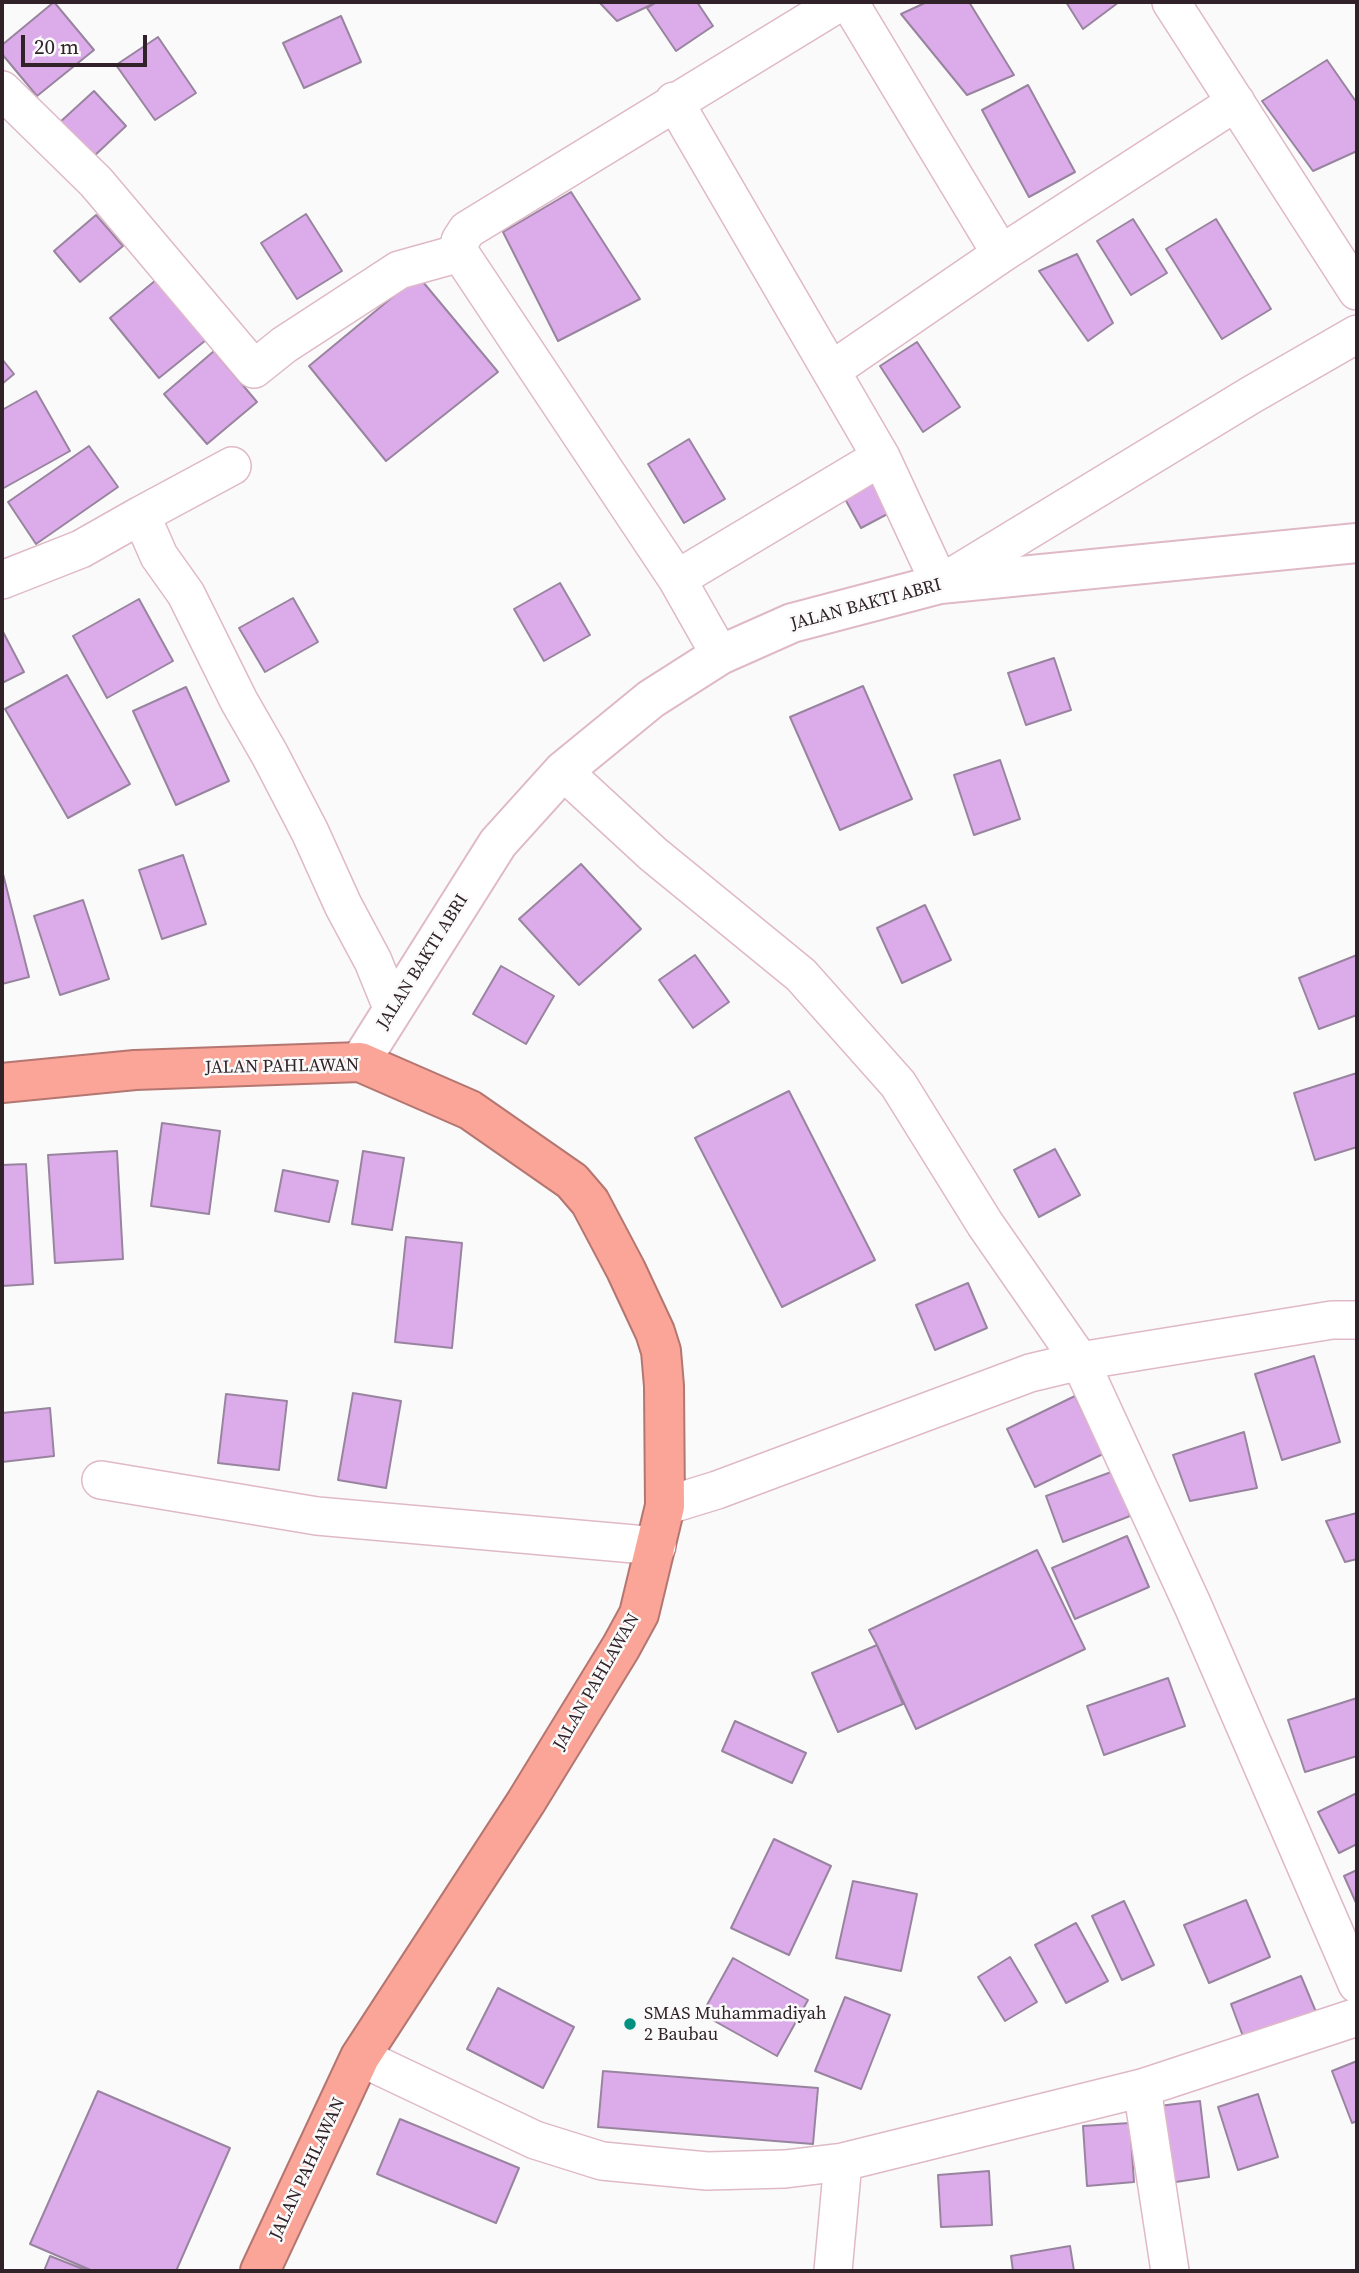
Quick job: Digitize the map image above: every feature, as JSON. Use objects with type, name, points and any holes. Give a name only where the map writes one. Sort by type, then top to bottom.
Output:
[{"type":"highway","name":"JALAN PAHLAWAN","points":[[2,1083],[135,1070],[360,1062],[470,1110],[572,1181],[590,1202],[626,1270],[661,1351],[665,1506],[639,1614],[526,1802],[360,2057],[260,2271]]},
{"type":"street","points":[[720,655],[677,579],[460,253],[460,241],[467,229],[840,2]]},
{"type":"street","points":[[849,2],[1002,254]]},
{"type":"street","points":[[1171,2],[1357,291]]},
{"type":"street","points":[[2,90],[96,182],[254,369],[284,345],[399,270],[460,253]]},
{"type":"street","points":[[674,101],[881,457],[940,584],[1251,395],[1357,334]]},
{"type":"street","points":[[832,370],[1002,254],[1236,102]]},
{"type":"street","points":[[677,579],[881,457]]},
{"type":"street","points":[[2,580],[81,549],[232,467]]},
{"type":"street","points":[[141,515],[159,556],[186,594],[239,701],[304,821],[343,905],[373,961],[394,1010]]},
{"type":"street","name":"JALAN BAKTI ABRI","points":[[360,1062],[498,843],[563,771],[651,699],[720,655],[792,623],[940,584],[1357,543]]},
{"type":"street","points":[[563,771],[653,854],[801,975],[898,1084],[985,1224],[1080,1362],[1193,1606],[1357,1984]]},
{"type":"street","points":[[665,1506],[717,1490],[1030,1373],[1080,1362],[1332,1320],[1357,1320]]},
{"type":"street","points":[[101,1480],[317,1516],[657,1546]]},
{"type":"street","points":[[360,2057],[535,2140],[602,2161],[707,2171],[785,2169],[843,2162],[1142,2088],[1357,2017]]},
{"type":"street","points":[[1142,2088],[1170,2271]]},
{"type":"street","points":[[833,2271],[843,2162]]},
{"type":"building","points":[[54,2],[94,50],[37,96],[2,54],[2,45]]},
{"type":"building","points":[[599,2],[657,2],[617,21]]},
{"type":"building","points":[[657,2],[697,2],[713,26],[676,51],[647,8]]},
{"type":"building","points":[[927,2],[969,2],[1014,75],[967,95],[901,14]]},
{"type":"building","points":[[1066,2],[1119,2],[1083,29]]},
{"type":"building","points":[[341,16],[361,62],[304,88],[283,43]]},
{"type":"building","points":[[158,37],[196,93],[155,120],[116,65]]},
{"type":"building","points":[[1327,60],[1357,103],[1357,151],[1313,171],[1262,101]]},
{"type":"building","points":[[1028,85],[1075,172],[1029,197],[982,110]]},
{"type":"building","points":[[94,91],[126,126],[92,158],[59,123]]},
{"type":"building","points":[[571,192],[640,299],[558,341],[503,232]]},
{"type":"building","points":[[306,214],[342,271],[297,299],[261,243]]},
{"type":"building","points":[[96,215],[123,246],[80,282],[54,251]]},
{"type":"building","points":[[1133,219],[1167,273],[1131,295],[1097,241]]},
{"type":"building","points":[[1216,219],[1271,309],[1222,339],[1166,249]]},
{"type":"building","points":[[1077,254],[1113,323],[1088,341],[1039,271]]},
{"type":"building","points":[[418,276],[498,372],[386,461],[309,366]]},
{"type":"building","points":[[156,280],[206,340],[159,378],[110,318]]},
{"type":"building","points":[[917,342],[960,407],[923,432],[880,366]]},
{"type":"building","points":[[214,351],[257,402],[207,444],[164,394]]},
{"type":"building","points":[[2,359],[14,374],[2,384]]},
{"type":"building","points":[[36,391],[70,451],[2,489],[2,410]]},
{"type":"building","points":[[689,439],[725,499],[684,523],[648,464]]},
{"type":"building","points":[[89,446],[118,487],[36,544],[8,502]]},
{"type":"building","points":[[879,478],[895,510],[861,528],[844,497]]},
{"type":"building","points":[[560,583],[590,635],[544,661],[514,609]]},
{"type":"building","points":[[293,598],[318,642],[265,672],[239,628]]},
{"type":"building","points":[[139,599],[173,661],[107,698],[73,636]]},
{"type":"building","points":[[2,630],[24,672],[2,683]]},
{"type":"building","points":[[1054,658],[1071,710],[1026,725],[1008,673]]},
{"type":"building","points":[[67,675],[130,784],[68,818],[5,709]]},
{"type":"building","points":[[863,686],[912,799],[840,830],[790,717]]},
{"type":"building","points":[[186,687],[229,781],[176,805],[133,711]]},
{"type":"building","points":[[1000,760],[1020,819],[974,835],[954,775]]},
{"type":"building","points":[[183,855],[206,924],[162,939],[139,870]]},
{"type":"building","points":[[581,864],[641,929],[579,985],[519,919]]},
{"type":"building","points":[[2,870],[29,977],[2,984]]},
{"type":"building","points":[[83,900],[109,979],[60,995],[34,916]]},
{"type":"building","points":[[925,905],[951,960],[902,983],[877,928]]},
{"type":"building","points":[[695,955],[729,1002],[693,1028],[659,980]]},
{"type":"building","points":[[1357,955],[1357,1015],[1319,1029],[1299,978]]},
{"type":"building","points":[[501,966],[554,996],[526,1044],[473,1014]]},
{"type":"building","points":[[1357,1073],[1357,1147],[1315,1160],[1294,1093]]},
{"type":"building","points":[[789,1091],[875,1260],[782,1307],[695,1138]]},
{"type":"building","points":[[162,1123],[220,1131],[209,1214],[151,1206]]},
{"type":"building","points":[[1055,1149],[1080,1195],[1039,1217],[1014,1170]]},
{"type":"building","points":[[117,1151],[123,1259],[55,1263],[48,1155]]},
{"type":"building","points":[[363,1151],[404,1158],[392,1230],[352,1224]]},
{"type":"building","points":[[26,1164],[33,1284],[2,1286],[2,1165]]},
{"type":"building","points":[[283,1170],[338,1181],[329,1222],[275,1211]]},
{"type":"building","points":[[406,1237],[462,1243],[452,1348],[395,1342]]},
{"type":"building","points":[[968,1283],[987,1328],[935,1350],[916,1305]]},
{"type":"building","points":[[1314,1356],[1340,1442],[1282,1460],[1255,1374]]},
{"type":"building","points":[[353,1393],[401,1401],[386,1488],[338,1480]]},
{"type":"building","points":[[226,1394],[287,1401],[279,1470],[218,1463]]},
{"type":"building","points":[[1075,1396],[1103,1454],[1035,1487],[1007,1429]]},
{"type":"building","points":[[50,1408],[54,1456],[2,1462],[2,1413]]},
{"type":"building","points":[[1244,1432],[1257,1488],[1190,1501],[1173,1455]]},
{"type":"building","points":[[1114,1471],[1130,1516],[1063,1542],[1046,1496]]},
{"type":"building","points":[[1357,1513],[1357,1559],[1345,1562],[1326,1521]]},
{"type":"building","points":[[1127,1536],[1149,1587],[1075,1619],[1052,1568]]},
{"type":"building","points":[[1037,1550],[1085,1649],[916,1729],[869,1630]]},
{"type":"building","points":[[877,1645],[903,1704],[838,1732],[812,1673]]},
{"type":"building","points":[[1168,1678],[1185,1726],[1104,1755],[1087,1706]]},
{"type":"building","points":[[1357,1698],[1357,1756],[1305,1772],[1288,1720]]},
{"type":"building","points":[[735,1721],[806,1753],[792,1783],[722,1751]]},
{"type":"building","points":[[1357,1793],[1357,1844],[1339,1853],[1318,1812]]},
{"type":"building","points":[[774,1839],[831,1866],[789,1955],[731,1928]]},
{"type":"building","points":[[1357,1870],[1357,1905],[1344,1876]]},
{"type":"building","points":[[853,1881],[917,1894],[901,1971],[836,1958]]},
{"type":"building","points":[[1246,1900],[1270,1957],[1209,1983],[1184,1925]]},
{"type":"building","points":[[1124,1901],[1154,1965],[1122,1980],[1092,1916]]},
{"type":"building","points":[[1076,1923],[1108,1981],[1066,2003],[1035,1945]]},
{"type":"building","points":[[1010,1957],[1037,2002],[1005,2021],[978,1977]]},
{"type":"building","points":[[733,1958],[808,2000],[777,2056],[702,2014]]},
{"type":"building","points":[[1301,1976],[1316,2012],[1244,2039],[1231,2004]]},
{"type":"building","points":[[498,1988],[574,2027],[543,2088],[467,2049]]},
{"type":"building","points":[[845,1997],[890,2015],[861,2089],[815,2071]]},
{"type":"building","points":[[1357,2061],[1357,2121],[1352,2123],[1332,2071]]},
{"type":"building","points":[[603,2071],[818,2088],[813,2144],[598,2127]]},
{"type":"building","points":[[98,2091],[230,2148],[176,2271],[93,2271],[30,2244]]},
{"type":"building","points":[[1258,2094],[1278,2157],[1238,2170],[1218,2107]]},
{"type":"building","points":[[1200,2101],[1209,2177],[1169,2183],[1159,2106]]},
{"type":"building","points":[[400,2119],[519,2168],[496,2223],[377,2174]]},
{"type":"building","points":[[1130,2123],[1134,2182],[1087,2186],[1083,2126]]},
{"type":"building","points":[[989,2171],[992,2225],[941,2227],[938,2175]]},
{"type":"building","points":[[1070,2246],[1074,2271],[1013,2271],[1011,2256]]},
{"type":"building","points":[[50,2256],[88,2271],[44,2271]]},
{"type":"place","name":"SMAS Muhammadiyah 2 Baubau","points":[[630,2024]]}]
